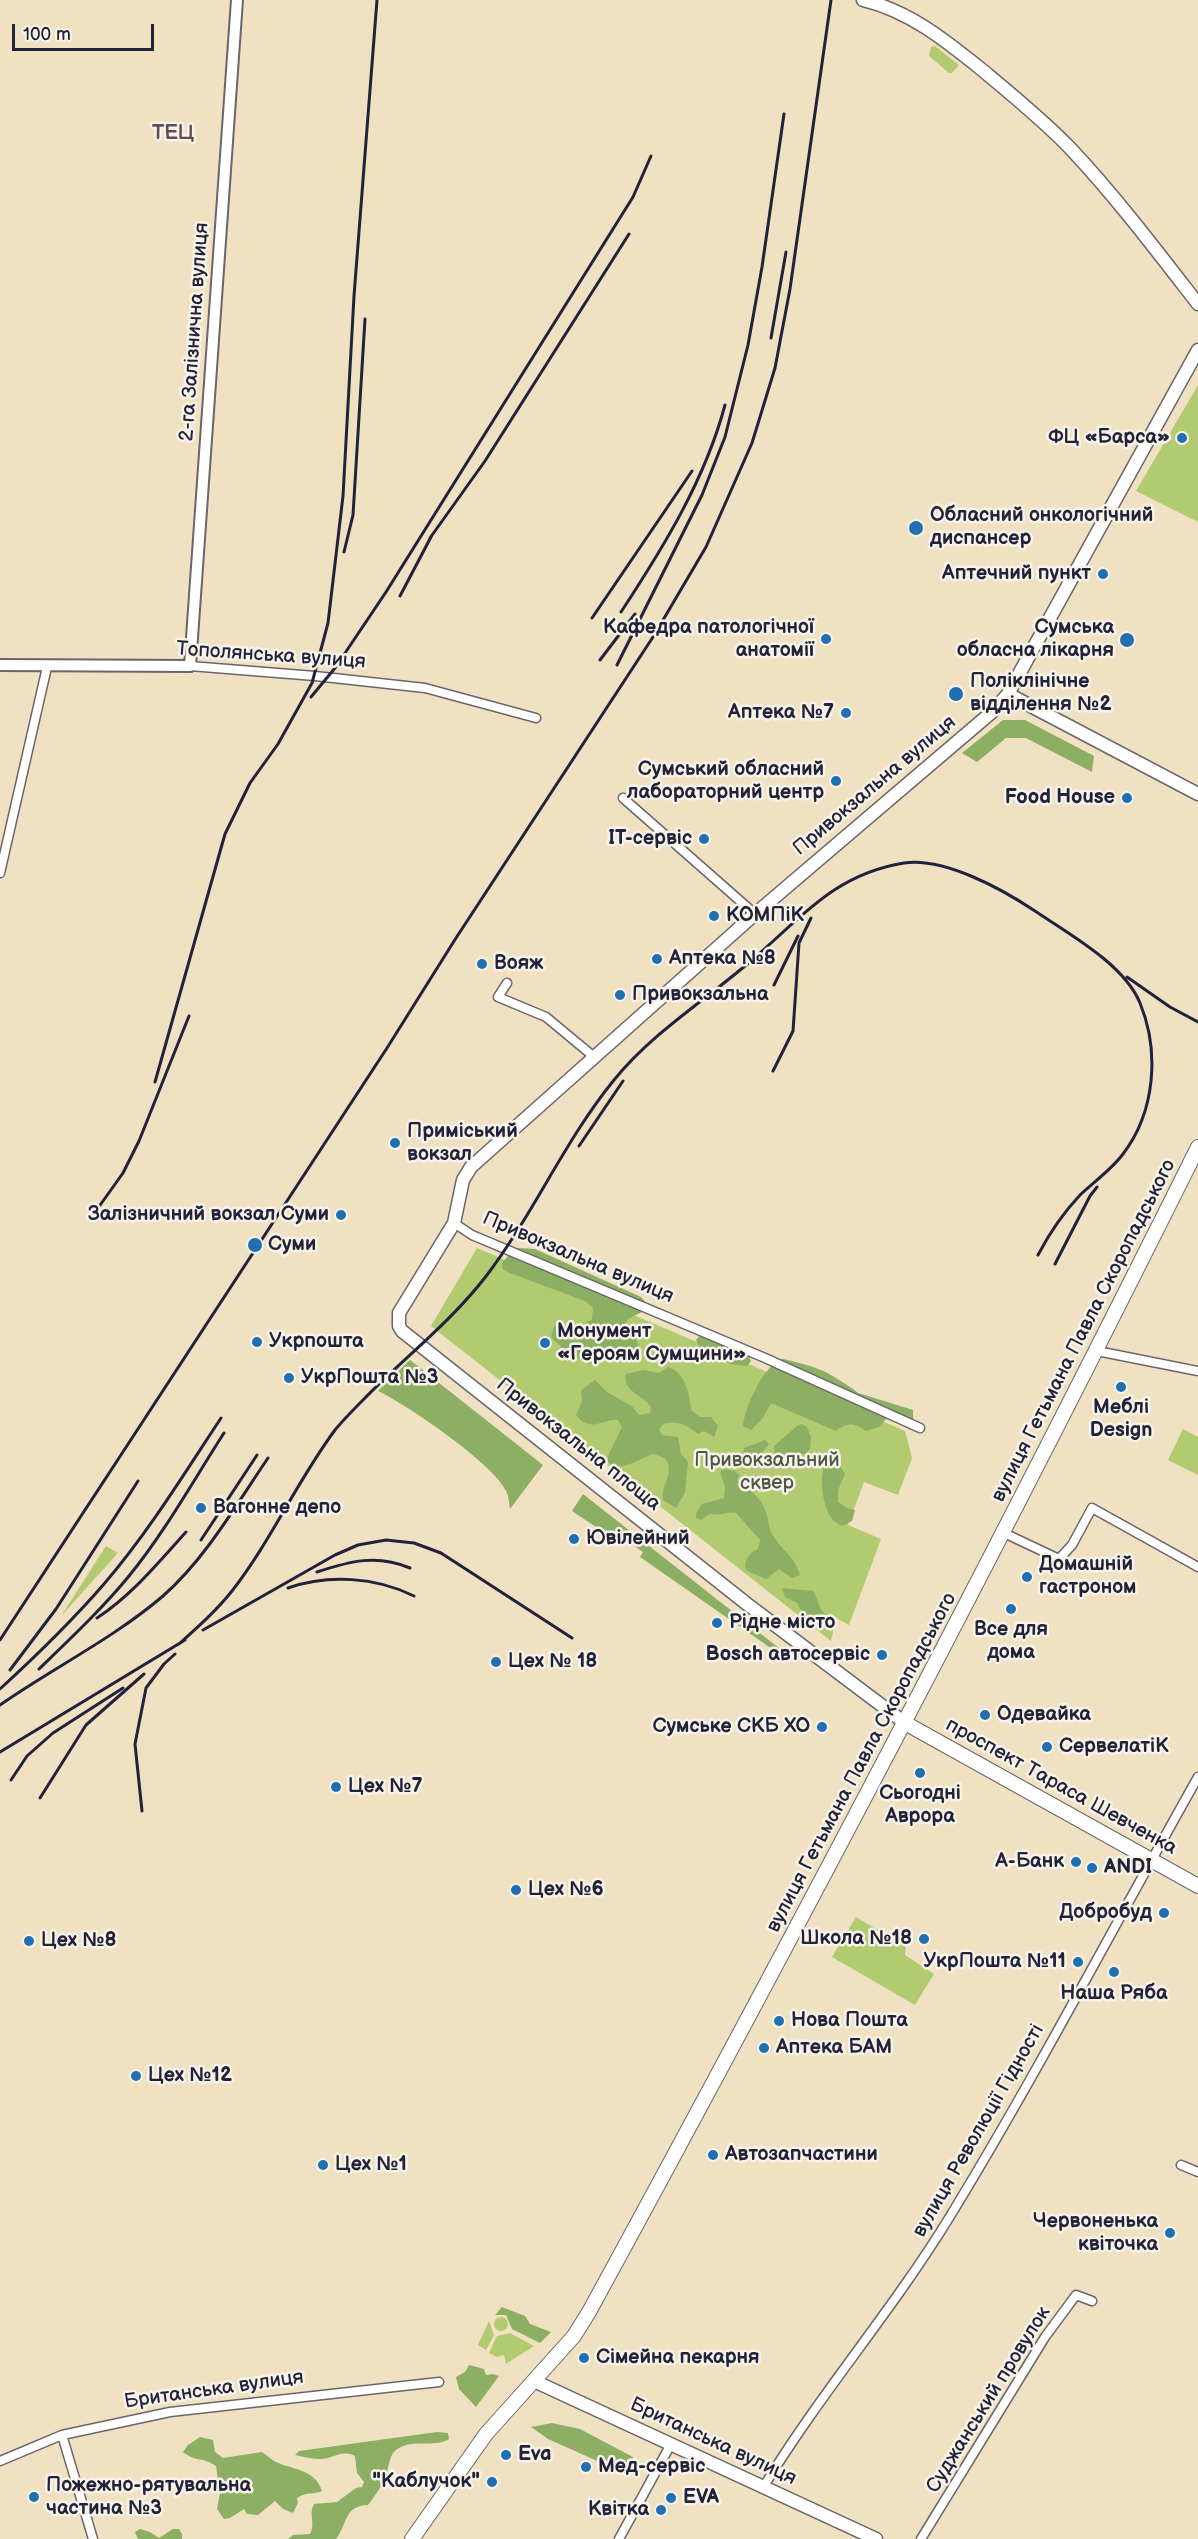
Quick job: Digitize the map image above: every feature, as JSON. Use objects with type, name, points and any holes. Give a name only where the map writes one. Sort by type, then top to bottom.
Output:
[{"type":"main road","points":[[863,0],[891,4],[948,42],[1067,146],[1096,177],[1198,304]]},
{"type":"main road","name":"Привокзальна вулиця","points":[[471,1167],[755,914],[992,712],[1008,694],[1198,350]]},
{"type":"main road","points":[[1008,694],[1198,794]]},
{"type":"main road","name":"вулиця Гетьмана Павла Скоропадського","points":[[412,2539],[486,2434],[574,2336],[589,2312],[781,1958],[905,1723],[1097,1351],[1198,1147]]},
{"type":"main road","name":"Привокзальна площа","points":[[471,1167],[463,1180],[454,1223],[399,1313],[399,1326],[402,1331],[747,1604],[905,1723]]},
{"type":"main road","name":"проспект Тараса Шевченка","points":[[905,1723],[1198,1886]]},
{"type":"main road","name":"Британська вулиця","points":[[534,2381],[876,2539]]},
{"type":"street","name":"2-га Залізнична вулиця","points":[[190,666],[237,0]]},
{"type":"street","name":"Тополянська вулиця","points":[[0,665],[190,666],[315,676],[425,688],[536,718]]},
{"type":"street","points":[[0,873],[47,667]]},
{"type":"street","points":[[623,798],[755,914]]},
{"type":"street","points":[[507,983],[498,997],[546,1017],[593,1056]]},
{"type":"street","name":"Привокзальна вулиця","points":[[454,1223],[472,1235],[765,1358],[920,1428]]},
{"type":"street","points":[[1097,1351],[1198,1371]]},
{"type":"street","points":[[1004,1533],[1059,1559],[1072,1545],[1092,1508],[1198,1567]]},
{"type":"street","name":"вулиця Революції Гідності","points":[[764,2486],[906,2285],[949,2218],[1198,1777]]},
{"type":"street","points":[[1181,2165],[1198,2172]]},
{"type":"street","name":"Суджанський провулок","points":[[921,2539],[1045,2337],[1076,2295],[1092,2301]]},
{"type":"street","name":"Британська вулиця","points":[[0,2461],[62,2435],[170,2412],[439,2382]]},
{"type":"street","points":[[62,2435],[93,2539]]},
{"type":"street","points":[[620,2539],[671,2444]]},
{"type":"green space","points":[[935,46],[959,65],[952,73],[929,56],[931,47]]},
{"type":"green space","name":"ФЦ «Барса»","points":[[1198,385],[1198,522],[1136,491]]},
{"type":"green space","points":[[1003,720],[1025,720],[1094,756],[1092,772],[1026,738],[1006,738],[977,762],[962,753]]},
{"type":"green space","name":"Привокзальний сквер","points":[[477,1248],[905,1431],[912,1458],[898,1495],[864,1482],[848,1525],[881,1539],[849,1625],[836,1618],[831,1641],[431,1326]]},
{"type":"green space","points":[[535,1249],[641,1297],[648,1305],[646,1310],[628,1319],[621,1331],[627,1336],[636,1338],[639,1348],[627,1359],[605,1354],[590,1364],[565,1351],[551,1337],[554,1326],[566,1325],[567,1338],[577,1341],[581,1337],[586,1322],[592,1320],[593,1308],[585,1301],[507,1272],[502,1268],[502,1263],[513,1250]]},
{"type":"green space","points":[[700,1335],[721,1342],[727,1352],[749,1356],[751,1361],[747,1366],[730,1364],[720,1357],[707,1353],[696,1340]]},
{"type":"green space","points":[[783,1359],[824,1371],[858,1393],[913,1410],[913,1421],[902,1425],[887,1418],[879,1427],[866,1431],[851,1425],[836,1431],[771,1403],[762,1419],[751,1430],[743,1426],[747,1409],[757,1387],[769,1368]]},
{"type":"green space","points":[[410,1360],[543,1465],[510,1509],[506,1491],[485,1466],[428,1421],[378,1391]]},
{"type":"green space","points":[[668,1367],[679,1374],[682,1379],[688,1391],[691,1410],[700,1417],[711,1417],[718,1426],[714,1437],[704,1431],[698,1434],[676,1423],[662,1425],[659,1430],[662,1435],[678,1437],[681,1454],[688,1462],[685,1493],[676,1508],[663,1500],[669,1468],[665,1458],[653,1454],[624,1466],[613,1465],[608,1462],[608,1456],[622,1427],[618,1420],[587,1424],[576,1415],[582,1401],[581,1390],[595,1380],[607,1392],[632,1406],[639,1415],[650,1413],[651,1407],[648,1403],[627,1385],[626,1374],[643,1370],[659,1373]]},
{"type":"green space","points":[[802,1424],[807,1427],[811,1437],[810,1449],[805,1454],[775,1458],[774,1446]]},
{"type":"green space","points":[[1183,1429],[1198,1437],[1198,1475],[1168,1460]]},
{"type":"green space","points":[[765,1440],[769,1444],[759,1457],[743,1454],[744,1448]]},
{"type":"green space","points":[[830,1457],[839,1464],[845,1474],[838,1490],[838,1502],[855,1510],[852,1521],[842,1526],[830,1516],[822,1489],[823,1470]]},
{"type":"green space","points":[[724,1469],[735,1471],[739,1475],[737,1481],[759,1499],[767,1515],[772,1535],[792,1558],[800,1575],[792,1578],[779,1569],[766,1579],[747,1571],[746,1561],[749,1555],[758,1549],[760,1540],[736,1513],[710,1514],[701,1520],[696,1518],[696,1513],[702,1504],[724,1498],[725,1487],[720,1472]]},
{"type":"green space","points":[[583,1494],[784,1652],[782,1656],[640,1557],[643,1552],[621,1537],[617,1541],[572,1511]]},
{"type":"green space","points":[[106,1546],[118,1553],[63,1614],[63,1613]]},
{"type":"green space","points":[[782,1588],[814,1591],[821,1610],[829,1617],[825,1628],[804,1616],[797,1603],[785,1597]]},
{"type":"green space","points":[[856,1917],[906,1947],[905,1955],[934,1974],[915,2005],[832,1957]]},
{"type":"green space","points":[[502,2307],[525,2316],[530,2324],[551,2332],[540,2343],[512,2329],[506,2315],[495,2315]]},
{"type":"green space","points":[[501,2317],[506,2319],[508,2324],[506,2329],[501,2331],[496,2329],[494,2324],[496,2319]]},
{"type":"green space","points":[[489,2321],[494,2335],[486,2350],[478,2345]]},
{"type":"green space","points":[[510,2333],[534,2346],[506,2364],[504,2355],[497,2357],[489,2353],[497,2336]]},
{"type":"green space","points":[[469,2365],[484,2369],[486,2375],[499,2376],[476,2407],[459,2389],[456,2377],[465,2372]]},
{"type":"green space","points":[[552,2423],[580,2429],[633,2457],[632,2467],[622,2472],[548,2439],[531,2427]]},
{"type":"green space","points":[[437,2432],[448,2433],[449,2439],[437,2443],[405,2445],[392,2454],[384,2481],[368,2505],[360,2506],[350,2512],[336,2539],[288,2539],[293,2535],[310,2534],[314,2504],[337,2502],[356,2488],[362,2487],[364,2482],[357,2473],[355,2456],[351,2454],[314,2459],[295,2455],[299,2451]]},
{"type":"green space","points":[[200,2437],[213,2440],[215,2452],[223,2458],[262,2452],[274,2461],[308,2474],[319,2483],[322,2491],[297,2498],[298,2503],[293,2513],[283,2509],[275,2501],[258,2515],[247,2514],[244,2509],[224,2519],[217,2509],[220,2493],[216,2466],[183,2452],[188,2445]]},
{"type":"green space","points":[[140,2529],[159,2538],[173,2529],[179,2529],[182,2539],[138,2539],[135,2532]]},
{"type":"railway","points":[[155,1082],[225,834],[250,783],[278,744],[312,683],[328,623],[343,496],[354,296],[377,0]]},
{"type":"railway","points":[[0,1640],[653,637],[706,547],[752,443],[775,368],[790,289],[831,0]]},
{"type":"railway","points":[[617,665],[702,495],[725,437],[748,345],[762,267],[784,114]]},
{"type":"railway","points":[[311,697],[335,668],[386,592],[633,197],[651,156]]},
{"type":"railway","points":[[430,538],[485,461],[629,234]]},
{"type":"railway","points":[[771,338],[786,252]]},
{"type":"railway","points":[[344,552],[353,515],[365,319]]},
{"type":"railway","points":[[621,612],[681,513],[706,460],[725,405]]},
{"type":"railway","points":[[592,618],[692,471]]},
{"type":"railway","points":[[400,596],[432,535]]},
{"type":"railway","points":[[600,660],[635,614]]},
{"type":"railway","points":[[179,1644],[220,1605],[246,1572],[335,1430],[379,1384],[459,1308],[487,1275],[520,1227],[596,1103],[629,1063],[663,1031],[752,960],[804,913],[839,887],[858,877],[904,863],[920,862],[972,876],[1022,902],[1094,951],[1122,975],[1140,1003],[1150,1041],[1152,1061],[1148,1101],[1142,1120],[1123,1154],[1068,1208],[1038,1255]]},
{"type":"railway","points":[[773,1071],[793,1031],[799,943],[811,918]]},
{"type":"railway","points":[[774,985],[798,936]]},
{"type":"railway","points":[[1127,977],[1170,1007],[1198,1022]]},
{"type":"railway","points":[[98,1208],[123,1173],[139,1141],[189,1016]]},
{"type":"railway","points":[[579,1146],[623,1081]]},
{"type":"railway","points":[[1055,1264],[1090,1196],[1097,1187]]},
{"type":"railway","points":[[0,1689],[67,1625],[120,1565],[165,1503],[221,1418]]},
{"type":"railway","points":[[39,1669],[97,1612],[129,1576],[167,1524],[224,1433]]},
{"type":"railway","points":[[201,1540],[257,1455]]},
{"type":"railway","points":[[0,1705],[124,1626],[163,1596],[207,1548],[268,1458]]},
{"type":"railway","points":[[10,1670],[56,1609],[138,1481]]},
{"type":"railway","points":[[97,1618],[133,1589],[186,1532]]},
{"type":"railway","points":[[203,1630],[335,1555],[358,1545],[386,1540],[414,1543],[441,1553],[572,1638]]},
{"type":"railway","points":[[317,1572],[352,1562],[375,1560],[410,1568]]},
{"type":"railway","points":[[288,1588],[335,1579],[368,1581],[414,1596]]},
{"type":"railway","points":[[0,1752],[185,1640]]},
{"type":"railway","points":[[142,1811],[135,1744],[146,1688],[164,1664],[175,1654]]},
{"type":"railway","points":[[40,1798],[86,1725],[144,1674]]},
{"type":"railway","points":[[11,1780],[27,1756],[53,1733],[123,1688]]},
{"type":"place","name":"ФЦ «Барса»","points":[[1182,438]]},
{"type":"place","name":"Обласний онкологічний диспансер","points":[[916,528]]},
{"type":"place","name":"Аптечний пункт","points":[[1103,574]]},
{"type":"place","name":"Кафедра патологічної анатомії","points":[[826,639]]},
{"type":"place","name":"Сумська обласна лікарня","points":[[1127,640]]},
{"type":"place","name":"Поліклінічне відділення №2","points":[[956,694]]},
{"type":"place","name":"Аптека №7","points":[[846,713]]},
{"type":"place","name":"Сумський обласний лабораторний центр","points":[[836,781]]},
{"type":"place","name":"Food House","points":[[1127,798]]},
{"type":"place","name":"IT-сервіс","points":[[704,839]]},
{"type":"place","name":"КОМПіК","points":[[714,916]]},
{"type":"place","name":"Аптека №8","points":[[657,959]]},
{"type":"place","name":"Вояж","points":[[482,964]]},
{"type":"place","name":"Привокзальна","points":[[620,995]]},
{"type":"place","name":"Приміський вокзал","points":[[395,1143]]},
{"type":"place","name":"Залізничний вокзал Суми","points":[[341,1215]]},
{"type":"place","name":"Суми","points":[[255,1245]]},
{"type":"place","name":"Укрпошта","points":[[257,1342]]},
{"type":"place","name":"Монумент «Героям Сумщини»","points":[[545,1343]]},
{"type":"place","name":"УкрПошта №3","points":[[289,1378]]},
{"type":"place","name":"Меблі Design","points":[[1121,1387]]},
{"type":"place","name":"Вагонне депо","points":[[201,1508]]},
{"type":"place","name":"Ювілейний","points":[[574,1539]]},
{"type":"place","name":"Домашній гастроном","points":[[1027,1577]]},
{"type":"place","name":"Все для дома","points":[[1011,1609]]},
{"type":"place","name":"Рідне місто","points":[[717,1623]]},
{"type":"place","name":"Bosch автосервіс","points":[[882,1655]]},
{"type":"place","name":"Цех № 18","points":[[496,1662]]},
{"type":"place","name":"Одевайка","points":[[985,1715]]},
{"type":"place","name":"Сумське СКБ ХО","points":[[822,1727]]},
{"type":"place","name":"СервелатіК","points":[[1047,1747]]},
{"type":"place","name":"Сьогодні Аврора","points":[[920,1773]]},
{"type":"place","name":"Цех №7","points":[[336,1787]]},
{"type":"place","name":"А-Банк","points":[[1076,1862]]},
{"type":"place","name":"ANDI","points":[[1092,1868]]},
{"type":"place","name":"Цех №6","points":[[516,1890]]},
{"type":"place","name":"Добробуд","points":[[1164,1913]]},
{"type":"place","name":"Школа №18","points":[[924,1939]]},
{"type":"place","name":"Цех №8","points":[[29,1941]]},
{"type":"place","name":"УкрПошта №11","points":[[1078,1962]]},
{"type":"place","name":"Наша Ряба","points":[[1114,1972]]},
{"type":"place","name":"Нова Пошта","points":[[779,2021]]},
{"type":"place","name":"Аптека БАМ","points":[[764,2048]]},
{"type":"place","name":"Цех №12","points":[[136,2076]]},
{"type":"place","name":"Автозапчастини","points":[[713,2155]]},
{"type":"place","name":"Цех №1","points":[[323,2165]]},
{"type":"place","name":"Червоненька квіточка","points":[[1170,2233]]},
{"type":"place","name":"Сімейна пекарня","points":[[584,2358]]},
{"type":"place","name":"Eva","points":[[506,2455]]},
{"type":"place","name":"Мед-сервіс","points":[[586,2467]]},
{"type":"place","name":"\"Каблучок\"","points":[[492,2482]]},
{"type":"place","name":"Пожежно-рятувальна частина №3","points":[[34,2497]]},
{"type":"place","name":"EVA","points":[[671,2498]]},
{"type":"place","name":"Квітка","points":[[661,2510]]},
{"type":"district","name":"ТЕЦ","points":[[173,134]]}]
